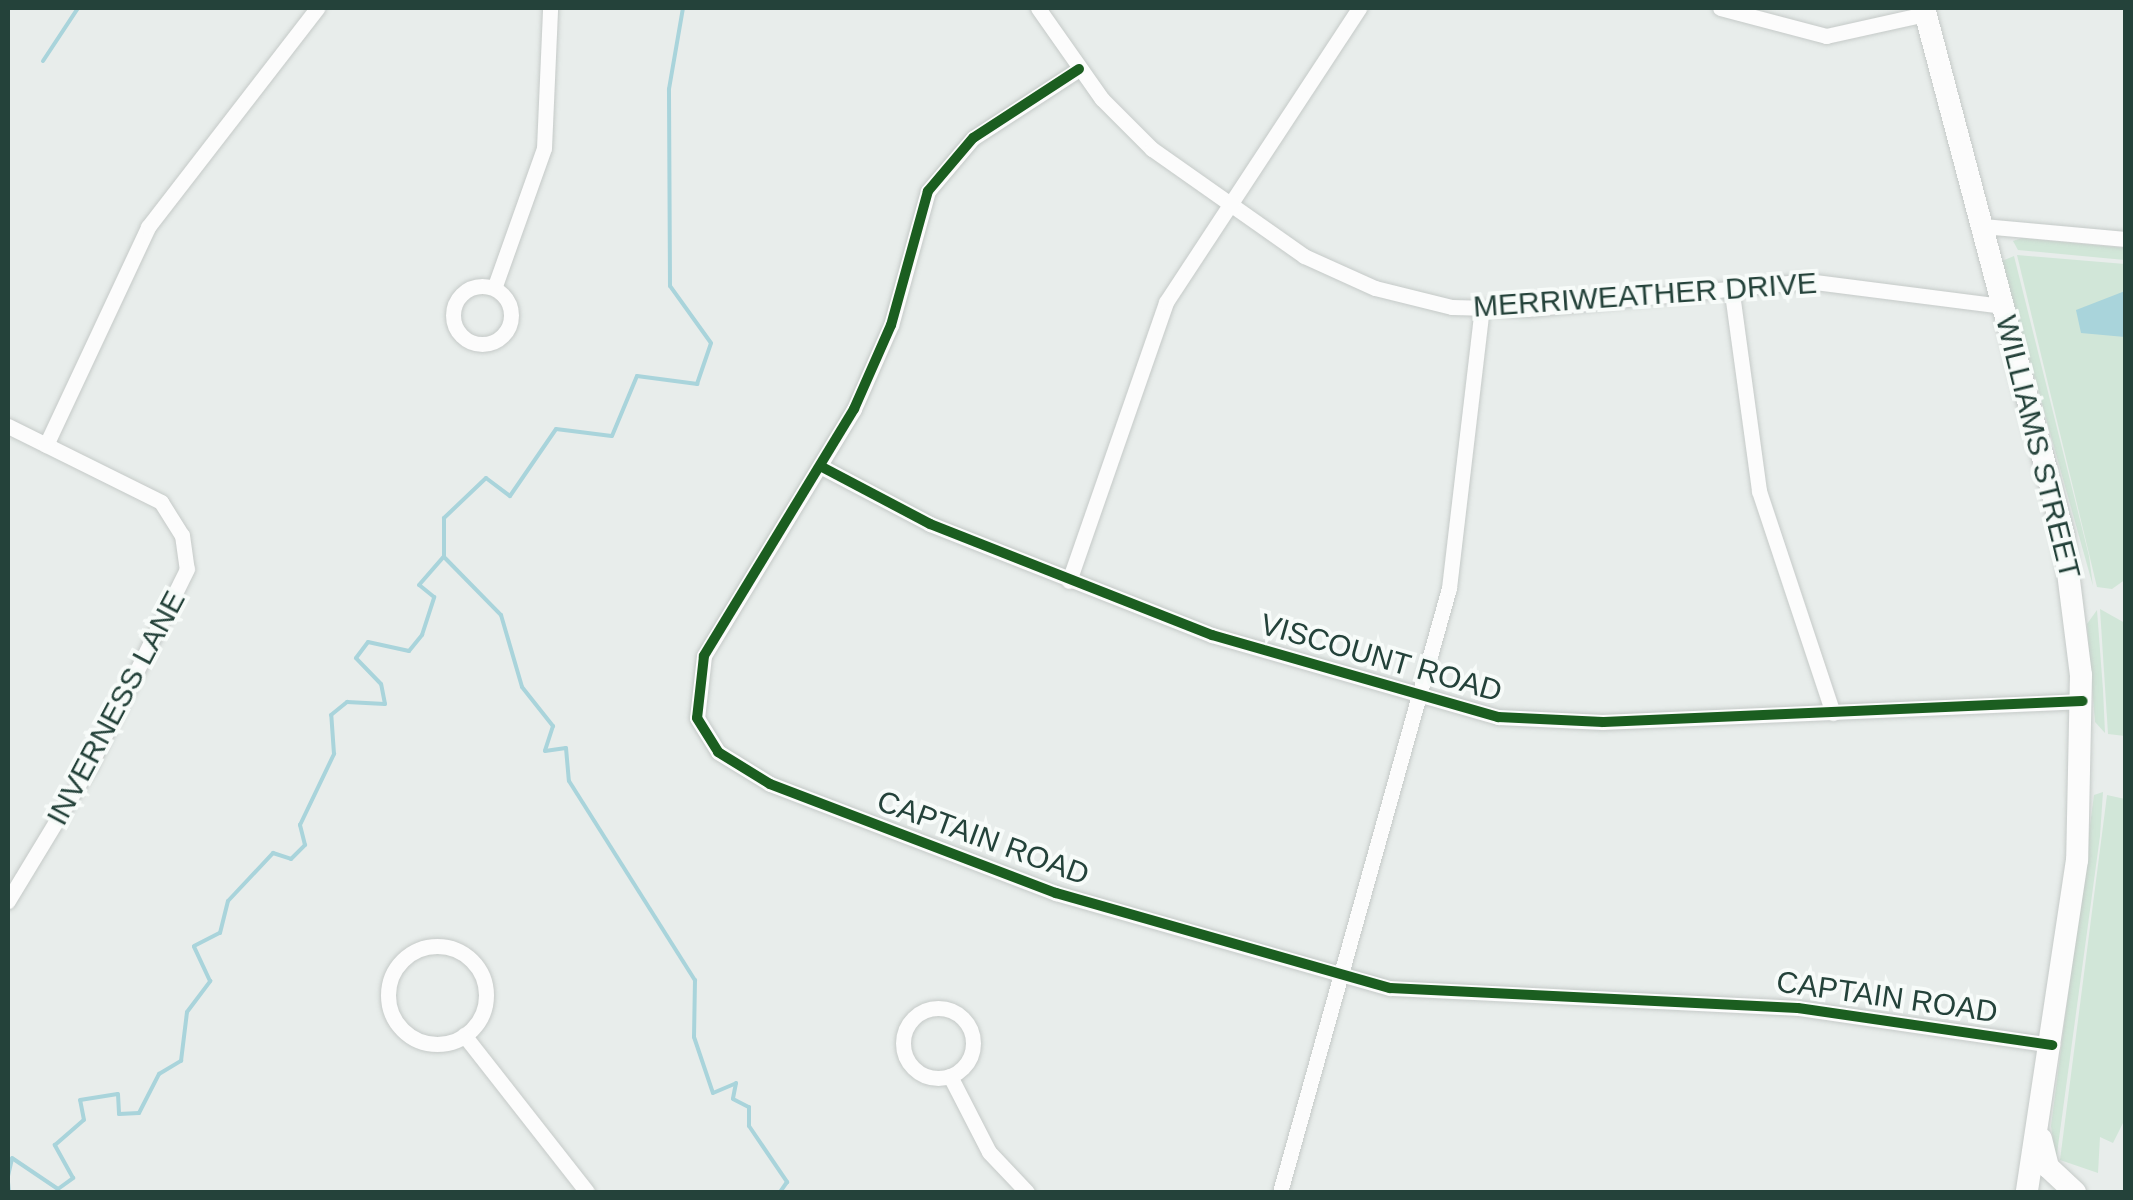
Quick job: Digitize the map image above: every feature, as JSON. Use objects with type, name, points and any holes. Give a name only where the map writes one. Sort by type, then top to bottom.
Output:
[{"type":"main road","name":"WILLIAMS STREET","points":[[1924,10],[2063,533],[2083,702],[2081,819],[2040,1134],[2027,1192]]},
{"type":"main road","points":[[2040,1134],[2048,1166],[2075,1192]]},
{"type":"street","points":[[46,445],[148,227],[317,8]]},
{"type":"street","points":[[496,283],[544,148],[550,8]]},
{"type":"street","name":"MERRIWEATHER DRIVE","points":[[1038,8],[1079,69],[1128,128],[1228,204],[1361,283],[1482,309],[1731,286],[1838,282],[2003,306]]},
{"type":"street","points":[[1070,581],[1158,320],[1228,204],[1360,8]]},
{"type":"street","points":[[1720,8],[1826,36],[1924,10]]},
{"type":"street","name":"CAPTAIN ROAD","points":[[1079,69],[974,138],[936,179],[914,225],[886,338],[822,467],[704,656],[697,718],[718,752],[770,784],[1056,893],[1342,976],[1467,998],[1798,1008],[2052,1044]]},
{"type":"street","points":[[1982,226],[2126,239]]},
{"type":"street","points":[[1731,286],[1758,491],[1833,712]]},
{"type":"street","points":[[1280,1192],[1422,698],[1464,516],[1482,309]]},
{"type":"street","name":"INVERNESS LANE","points":[[8,426],[169,509],[187,569],[89,767],[8,901]]},
{"type":"street","name":"VISCOUNT ROAD","points":[[822,467],[1070,581],[1422,698],[1552,722],[2083,702]]},
{"type":"street","points":[[449,947],[479,969],[485,1005],[464,1036],[426,1043],[395,1020],[390,983],[412,952],[449,947]]},
{"type":"street","points":[[931,1008],[956,1013],[972,1033],[969,1058],[950,1076],[922,1074],[904,1052],[908,1024],[931,1008]]},
{"type":"street","points":[[464,1036],[587,1192]]},
{"type":"street","points":[[950,1076],[988,1152],[1027,1192]]},
{"type":"green space","points":[[2022,238],[2125,248],[2125,260],[2018,250],[2013,241]]},
{"type":"green space","points":[[2017,255],[2125,264],[2126,579],[2112,589],[2097,587]]},
{"type":"green space","points":[[2014,256],[2089,556],[2093,586],[2002,261]]},
{"type":"green space","points":[[2100,609],[2125,623],[2125,736],[2108,734]]},
{"type":"green space","points":[[2097,610],[2105,733],[2095,722],[2087,624]]},
{"type":"green space","points":[[2103,792],[2056,1161],[2051,1126],[2094,795]]},
{"type":"green space","points":[[2107,795],[2125,799],[2126,1117],[2113,1143],[2100,1137],[2098,1173],[2060,1160]]},
{"type":"water","points":[[2125,291],[2125,337],[2081,333],[2076,310]]},
{"type":"waterway","points":[[43,61],[78,8]]},
{"type":"waterway","points":[[8,1176],[12,1158],[58,1189],[73,1178],[55,1145],[84,1120],[80,1100],[118,1094],[119,1114],[139,1113],[159,1074],[181,1061],[187,1012],[210,981],[194,946],[220,933],[228,901],[273,853],[291,859],[305,845],[300,825],[334,754],[331,715],[347,702],[385,704],[381,684],[356,658],[368,642],[409,651],[422,635],[434,597],[419,585],[444,556],[444,518],[486,478],[510,496],[556,429],[612,436],[637,376],[697,384],[711,343],[670,286],[669,89],[683,8]]},
{"type":"waterway","points":[[445,558],[501,615],[522,687],[553,726],[545,751],[566,748],[569,781],[695,980],[694,1037],[713,1093],[736,1083],[733,1099],[749,1107],[749,1126],[787,1182],[780,1192]]},
{"type":"waterway","points":[[8,1182],[9,1192]]},
{"type":"cycle path","points":[[1079,69],[973,138],[928,191],[891,325],[854,409],[704,656],[697,718],[718,752],[770,784],[1056,893],[1390,988],[1798,1008],[2052,1045]]},
{"type":"cycle path","points":[[822,467],[930,524],[1212,635],[1498,717],[1603,722],[2083,701]]}]
